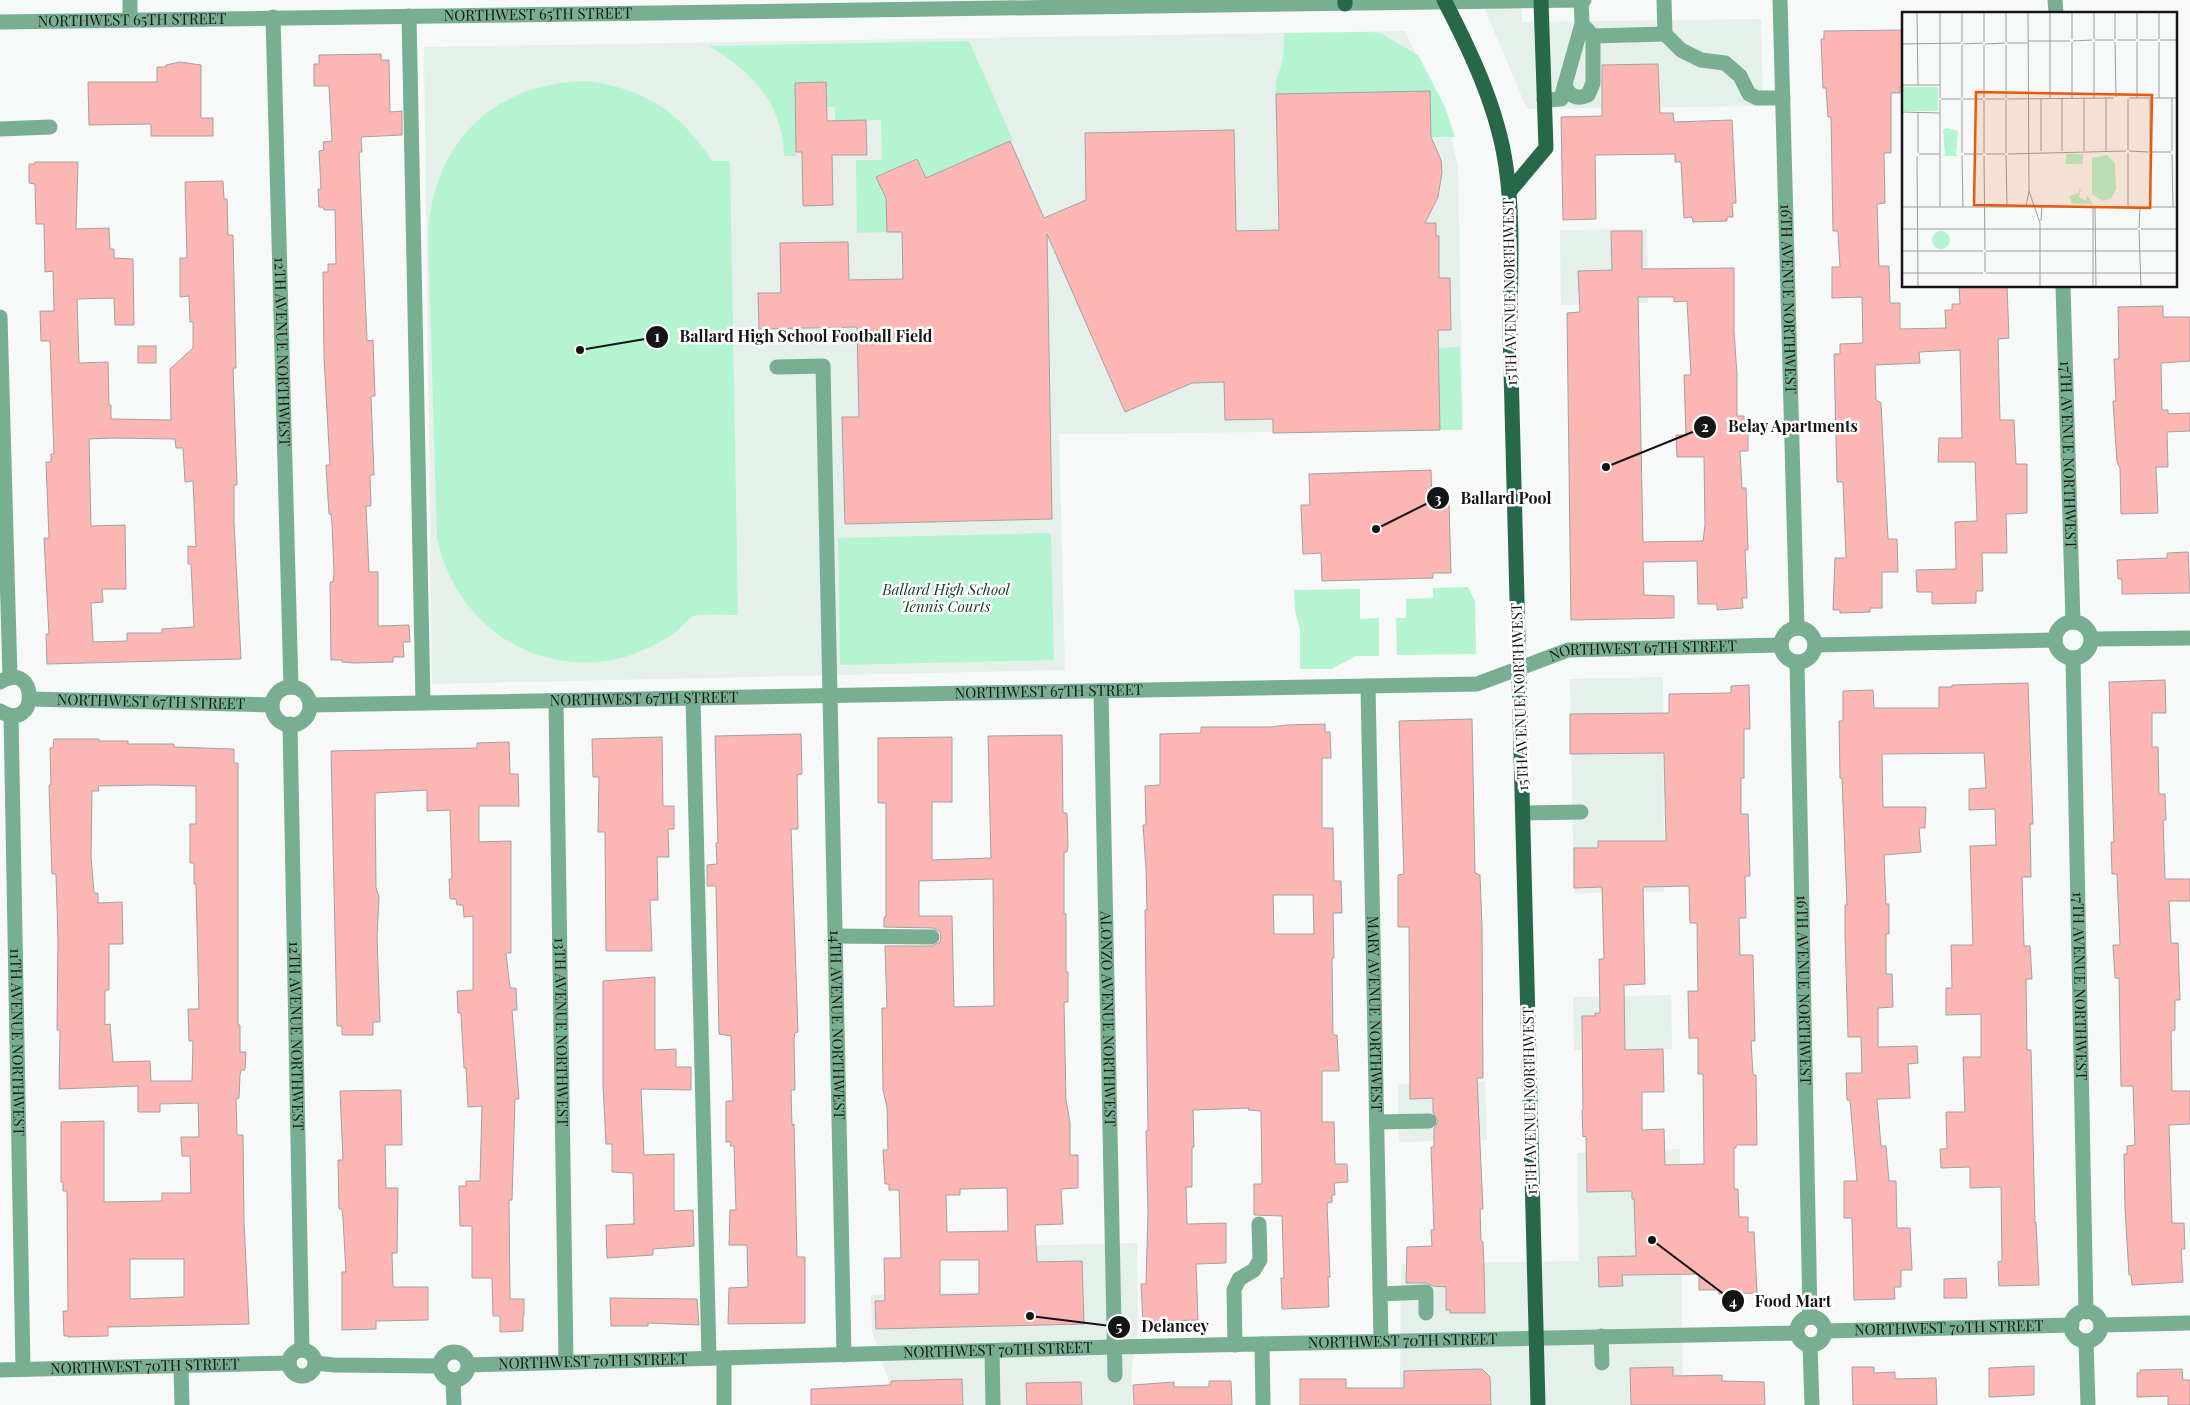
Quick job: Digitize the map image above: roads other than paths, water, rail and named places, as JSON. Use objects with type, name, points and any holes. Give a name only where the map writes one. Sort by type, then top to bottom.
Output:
[{"type":"main road","name":"15TH AVENUE NORTHWEST","points":[[1445,1],[1495,118],[1506,167],[1509,192],[1510,331],[1538,1405]]},
{"type":"main road","points":[[1509,192],[1546,148],[1541,1]]},
{"type":"street","points":[[130,0],[130,19]]},
{"type":"street","points":[[1544,100],[1561,99],[1582,24],[1583,0]]},
{"type":"street","name":"NORTHWEST 65TH STREET","points":[[0,22],[409,16],[526,7],[1583,0]]},
{"type":"street","points":[[1664,0],[1665,34],[1681,50],[1701,60],[1725,63],[1740,76],[1749,94],[1757,98],[1783,98]]},
{"type":"street","name":"16TH AVENUE NORTHWEST","points":[[1780,0],[1797,628]]},
{"type":"street","points":[[409,16],[423,703]]},
{"type":"street","name":"12TH AVENUE NORTHWEST","points":[[274,17],[291,687]]},
{"type":"street","points":[[1565,84],[1571,95],[1576,98],[1588,95],[1592,90],[1593,36],[1582,24]]},
{"type":"street","points":[[1593,36],[1665,34]]},
{"type":"street","points":[[0,129],[50,127]]},
{"type":"street","name":"17TH AVENUE NORTHWEST","points":[[2063,288],[2073,622]]},
{"type":"street","points":[[0,317],[5,680],[16,678],[26,684],[30,690],[30,699],[24,712],[6,713]]},
{"type":"street","name":"14TH AVENUE NORTHWEST","points":[[777,367],[823,366],[844,1355]]},
{"type":"street","points":[[2073,622],[2087,627],[2092,639],[2090,649],[2086,654],[2073,658],[2062,655],[2058,650],[2055,640],[2057,632],[2061,627],[2073,622]]},
{"type":"street","points":[[1797,628],[1808,632],[1812,636],[1815,645],[1813,653],[1809,658],[1797,662],[1785,656],[1781,645],[1786,632],[1797,628]]},
{"type":"street","points":[[2092,639],[2190,638]]},
{"type":"street","points":[[1815,645],[2055,640]]},
{"type":"street","name":"NORTHWEST 67TH STREET","points":[[310,706],[1477,684],[1568,650],[1781,645]]},
{"type":"street","name":"17TH AVENUE NORTHWEST","points":[[2073,658],[2086,1312]]},
{"type":"street","name":"16TH AVENUE NORTHWEST","points":[[1797,662],[1810,1316]]},
{"type":"street","name":"MARY AVENUE NORTHWEST","points":[[1368,686],[1381,1342]]},
{"type":"street","points":[[291,687],[304,692],[310,706],[308,715],[304,720],[290,724],[280,721],[276,717],[272,705],[276,694],[291,687]]},
{"type":"street","name":"ALONZO AVENUE NORTHWEST","points":[[1101,690],[1115,1375]]},
{"type":"street","points":[[693,698],[716,1358],[724,1405]]},
{"type":"street","name":"NORTHWEST 67TH STREET","points":[[30,699],[272,705]]},
{"type":"street","name":"13TH AVENUE NORTHWEST","points":[[556,702],[566,1361]]},
{"type":"street","name":"11TH AVENUE NORTHWEST","points":[[6,713],[22,1369]]},
{"type":"street","name":"12TH AVENUE NORTHWEST","points":[[290,724],[302,1350]]},
{"type":"street","points":[[1523,814],[1582,812]]},
{"type":"street","points":[[836,936],[932,937]]},
{"type":"street","points":[[1377,1122],[1429,1121]]},
{"type":"street","points":[[1235,1345],[1234,1290],[1239,1279],[1254,1270],[1260,1260],[1260,1224]]},
{"type":"street","points":[[1380,1294],[1426,1292],[1426,1313]]},
{"type":"street","points":[[2086,1312],[2097,1316],[2101,1326],[2097,1337],[2086,1340],[2075,1335],[2072,1325],[2076,1316],[2086,1312]]},
{"type":"street","points":[[1810,1316],[1821,1320],[1825,1331],[1821,1341],[1810,1345],[1803,1343],[1797,1333],[1800,1321],[1810,1316]]},
{"type":"street","points":[[2101,1326],[2190,1323]]},
{"type":"street","name":"NORTHWEST 70TH STREET","points":[[1825,1331],[2072,1325]]},
{"type":"street","name":"NORTHWEST 70TH STREET","points":[[468,1365],[1114,1347],[1797,1333]]},
{"type":"street","points":[[1601,1336],[1602,1364]]},
{"type":"street","points":[[2086,1340],[2088,1405]]},
{"type":"street","points":[[1262,1344],[1263,1405]]},
{"type":"street","points":[[1810,1345],[1812,1405]]},
{"type":"street","points":[[302,1350],[311,1352],[316,1364],[312,1371],[305,1376],[300,1376],[293,1371],[289,1363],[292,1355],[302,1350]]},
{"type":"street","points":[[992,1350],[993,1405]]},
{"type":"street","points":[[455,1352],[463,1355],[468,1365],[464,1376],[453,1380],[442,1375],[439,1366],[442,1357],[455,1352]]},
{"type":"street","name":"NORTHWEST 70TH STREET","points":[[0,1370],[289,1363]]},
{"type":"street","points":[[316,1364],[334,1366],[439,1366]]},
{"type":"street","points":[[181,1367],[182,1405]]},
{"type":"street","points":[[453,1380],[454,1405]]},
{"type":"place","name":"Ballard High School Football Field","points":[[580,350]]},
{"type":"place","name":"Belay Apartments","points":[[1606,467]]},
{"type":"place","name":"Ballard Pool","points":[[1376,529]]},
{"type":"place","name":"Food Mart","points":[[1652,1240]]},
{"type":"place","name":"Delancey","points":[[1030,1316]]},
{"type":"park label","name":"Ballard High School Tennis Courts","points":[[946,598]]}]
